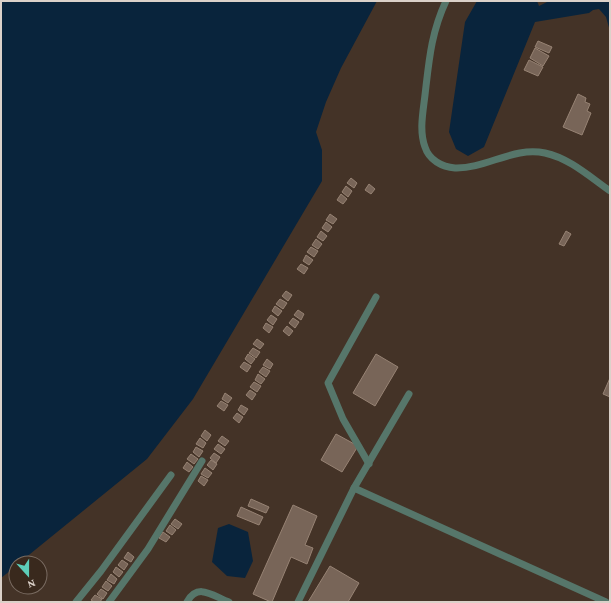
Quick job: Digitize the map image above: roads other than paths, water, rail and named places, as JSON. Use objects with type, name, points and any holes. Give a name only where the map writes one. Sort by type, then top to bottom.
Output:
[{"type":"lane","points":[[446,1],[440,15],[430,52],[423,112],[422,138],[429,155],[443,166],[468,168],[530,151],[544,153],[569,162],[610,191]]},
{"type":"lane","points":[[369,464],[343,419],[328,383],[376,296]]},
{"type":"lane","points":[[298,602],[354,488],[409,394]]},
{"type":"lane","points":[[109,602],[148,549],[202,462]]},
{"type":"lane","points":[[76,602],[101,571],[171,475]]},
{"type":"lane","points":[[354,488],[606,602]]},
{"type":"lane","points":[[187,602],[193,593],[198,591],[228,602]]},
{"type":"water","points":[[1,1],[377,1],[341,68],[326,102],[316,132],[322,150],[322,181],[193,399],[147,459],[29,555],[8,555],[8,572],[1,578]]},
{"type":"water","points":[[477,1],[537,1],[539,6],[549,1],[610,1],[610,31],[606,17],[599,9],[593,10],[589,13],[535,22],[484,147],[468,156],[456,149],[449,132],[465,22]]},
{"type":"water","points":[[229,524],[248,532],[253,561],[245,578],[227,576],[212,562],[218,528]]}]
